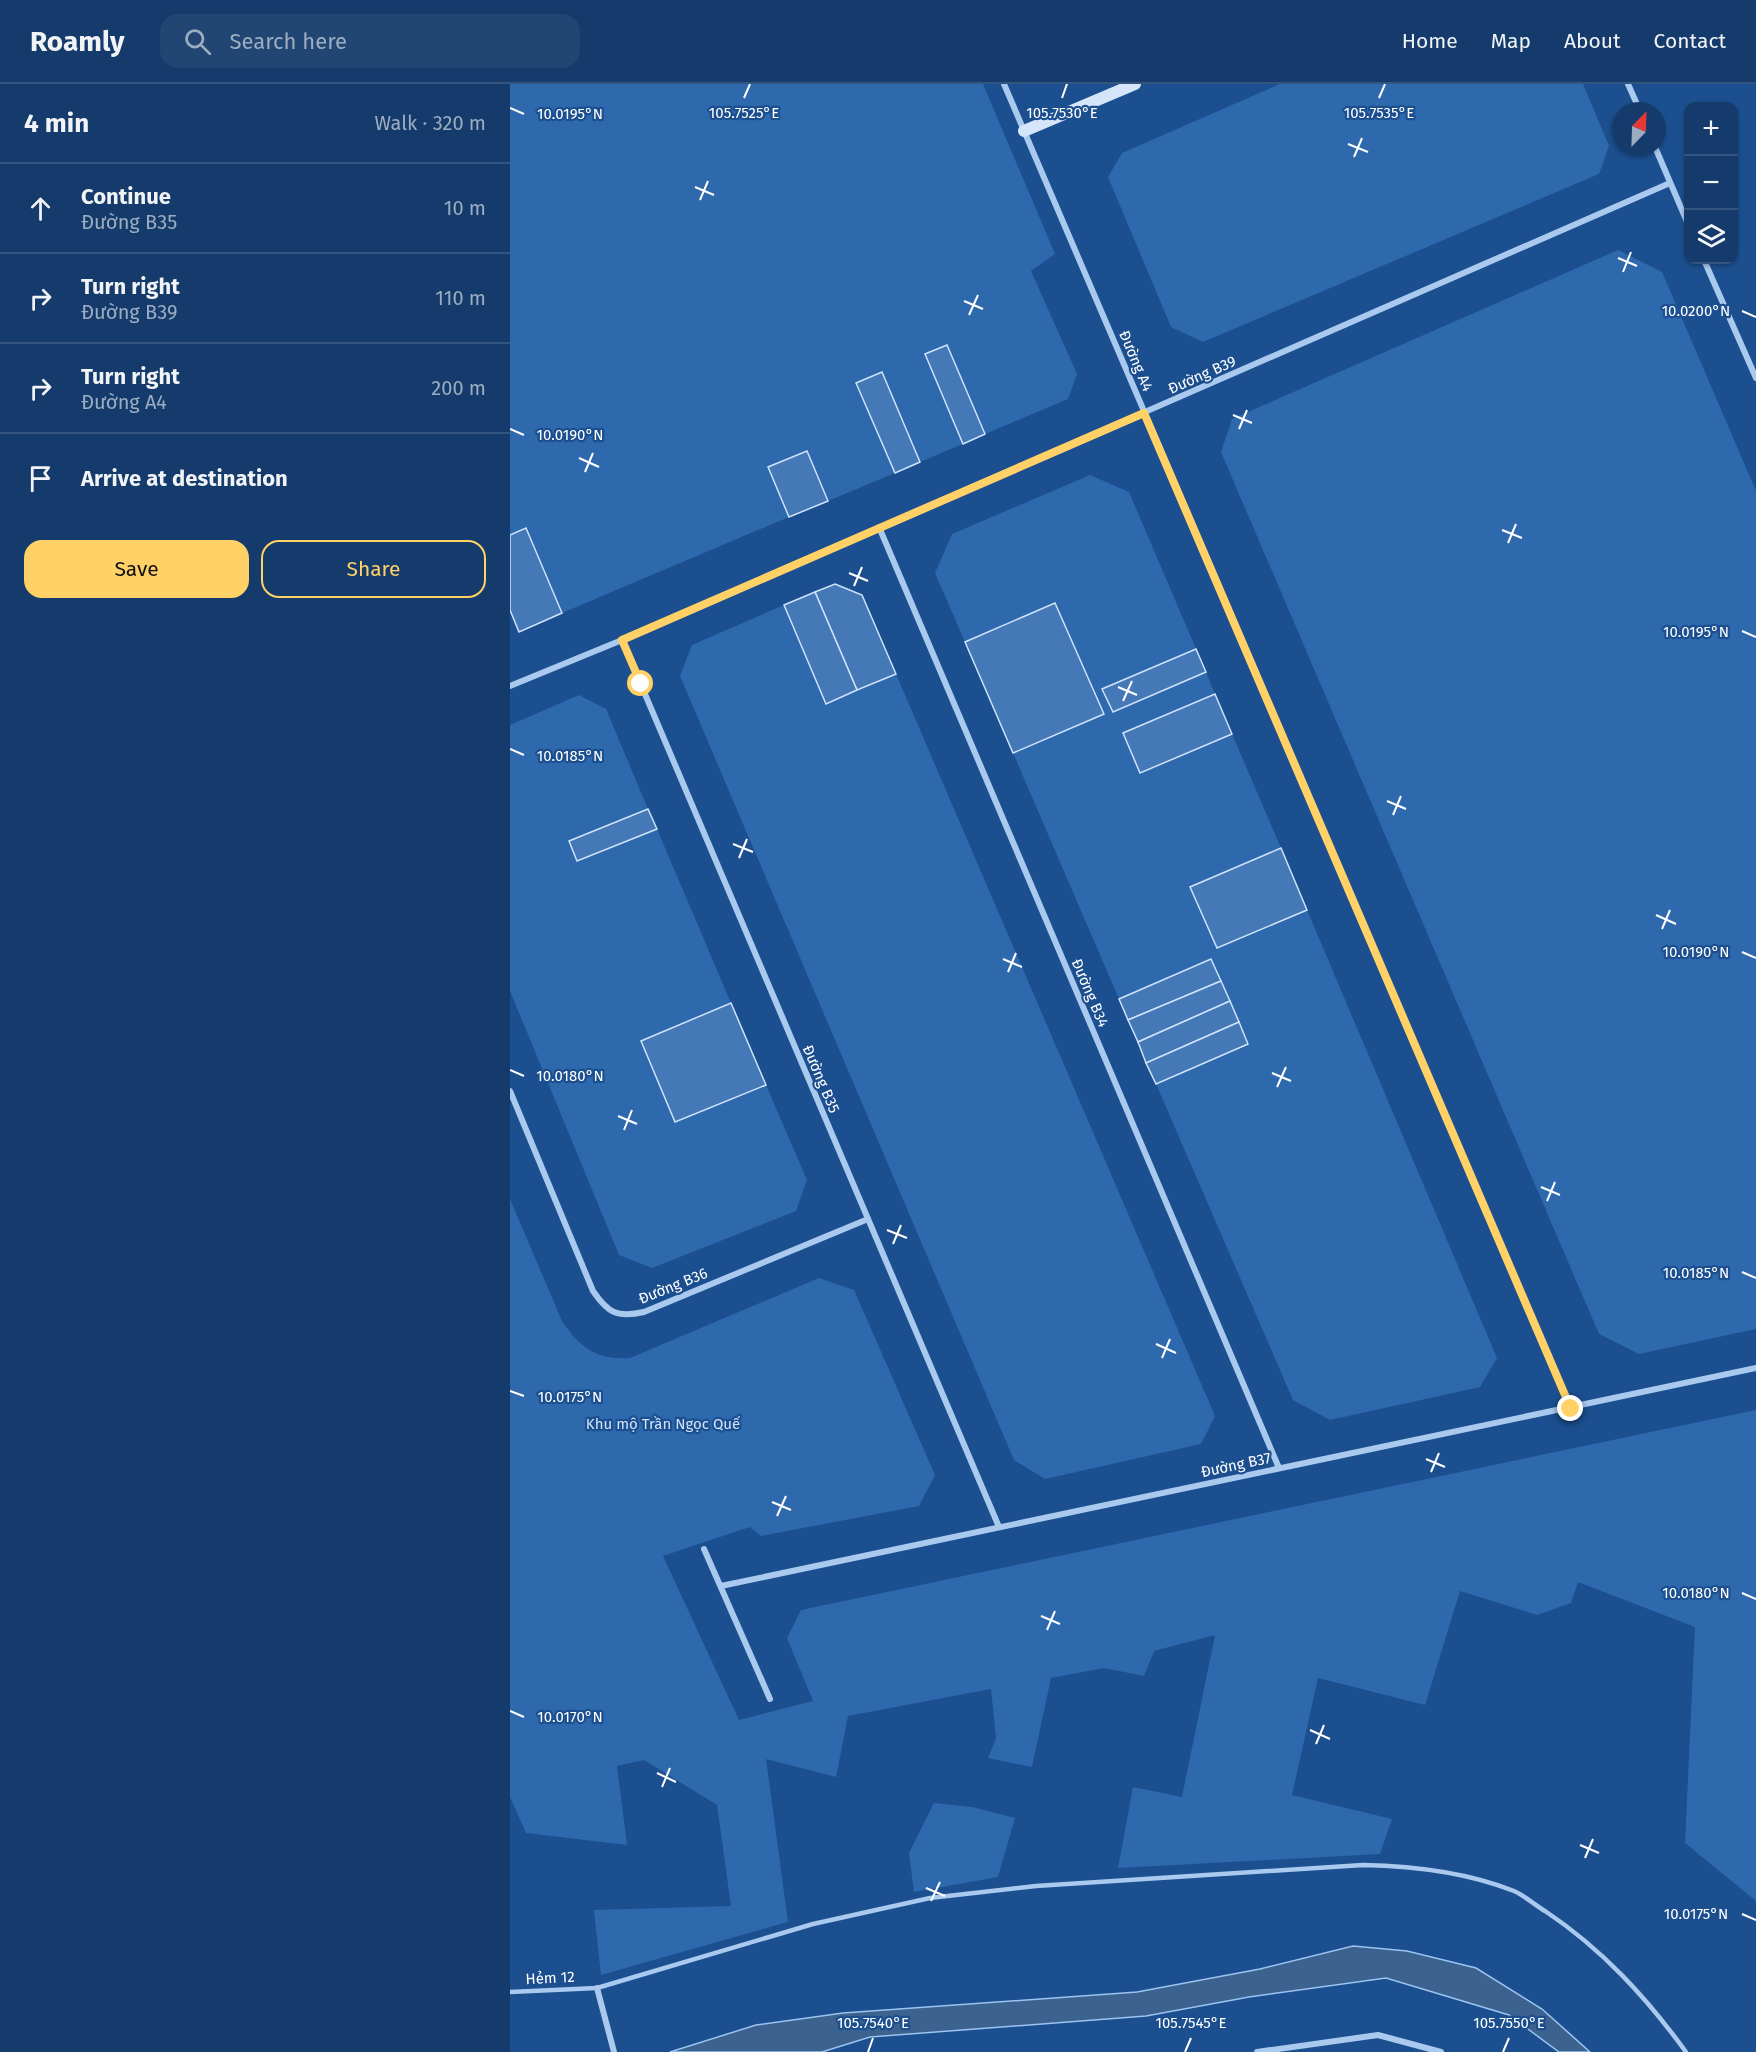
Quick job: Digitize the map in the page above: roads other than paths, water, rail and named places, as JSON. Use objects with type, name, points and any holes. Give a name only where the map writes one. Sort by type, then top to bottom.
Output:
[{"type":"street","name":"Đường A4","points":[[1005,84],[1571,1409]]},
{"type":"street","points":[[1024,131],[1135,84]]},
{"type":"street","points":[[1628,84],[1636,102]]},
{"type":"street","points":[[1659,156],[1684,213]]},
{"type":"street","name":"Đường B39","points":[[510,686],[622,640],[1670,183]]},
{"type":"street","points":[[1706,264],[1756,378]]},
{"type":"street","name":"Đường B34","points":[[879,526],[1279,1468]]},
{"type":"street","name":"Đường B35","points":[[622,640],[999,1527]]},
{"type":"street","name":"Đường B36","points":[[510,1091],[592,1291],[603,1307],[624,1316],[644,1312],[868,1219]]},
{"type":"street","name":"Đường B37","points":[[721,1587],[1279,1468],[1571,1409],[1756,1368]]},
{"type":"street","points":[[704,1548],[770,1699]]},
{"type":"street","name":"Hẻm 12","points":[[597,1988],[614,2052]]},
{"type":"street","points":[[1257,2052],[1378,2035],[1441,2052]]},
{"type":"lane","points":[[597,1988],[813,1924],[930,1898],[1036,1886],[1363,1865],[1409,1866],[1462,1875],[1516,1892],[1563,1923],[1614,1965],[1660,2017],[1686,2052]]},
{"type":"lane","name":"Hẻm 12","points":[[510,1992],[597,1988]]},
{"type":"park label","name":"Khu mộ Trần Ngọc Quế","points":[[663,1424]]}]
